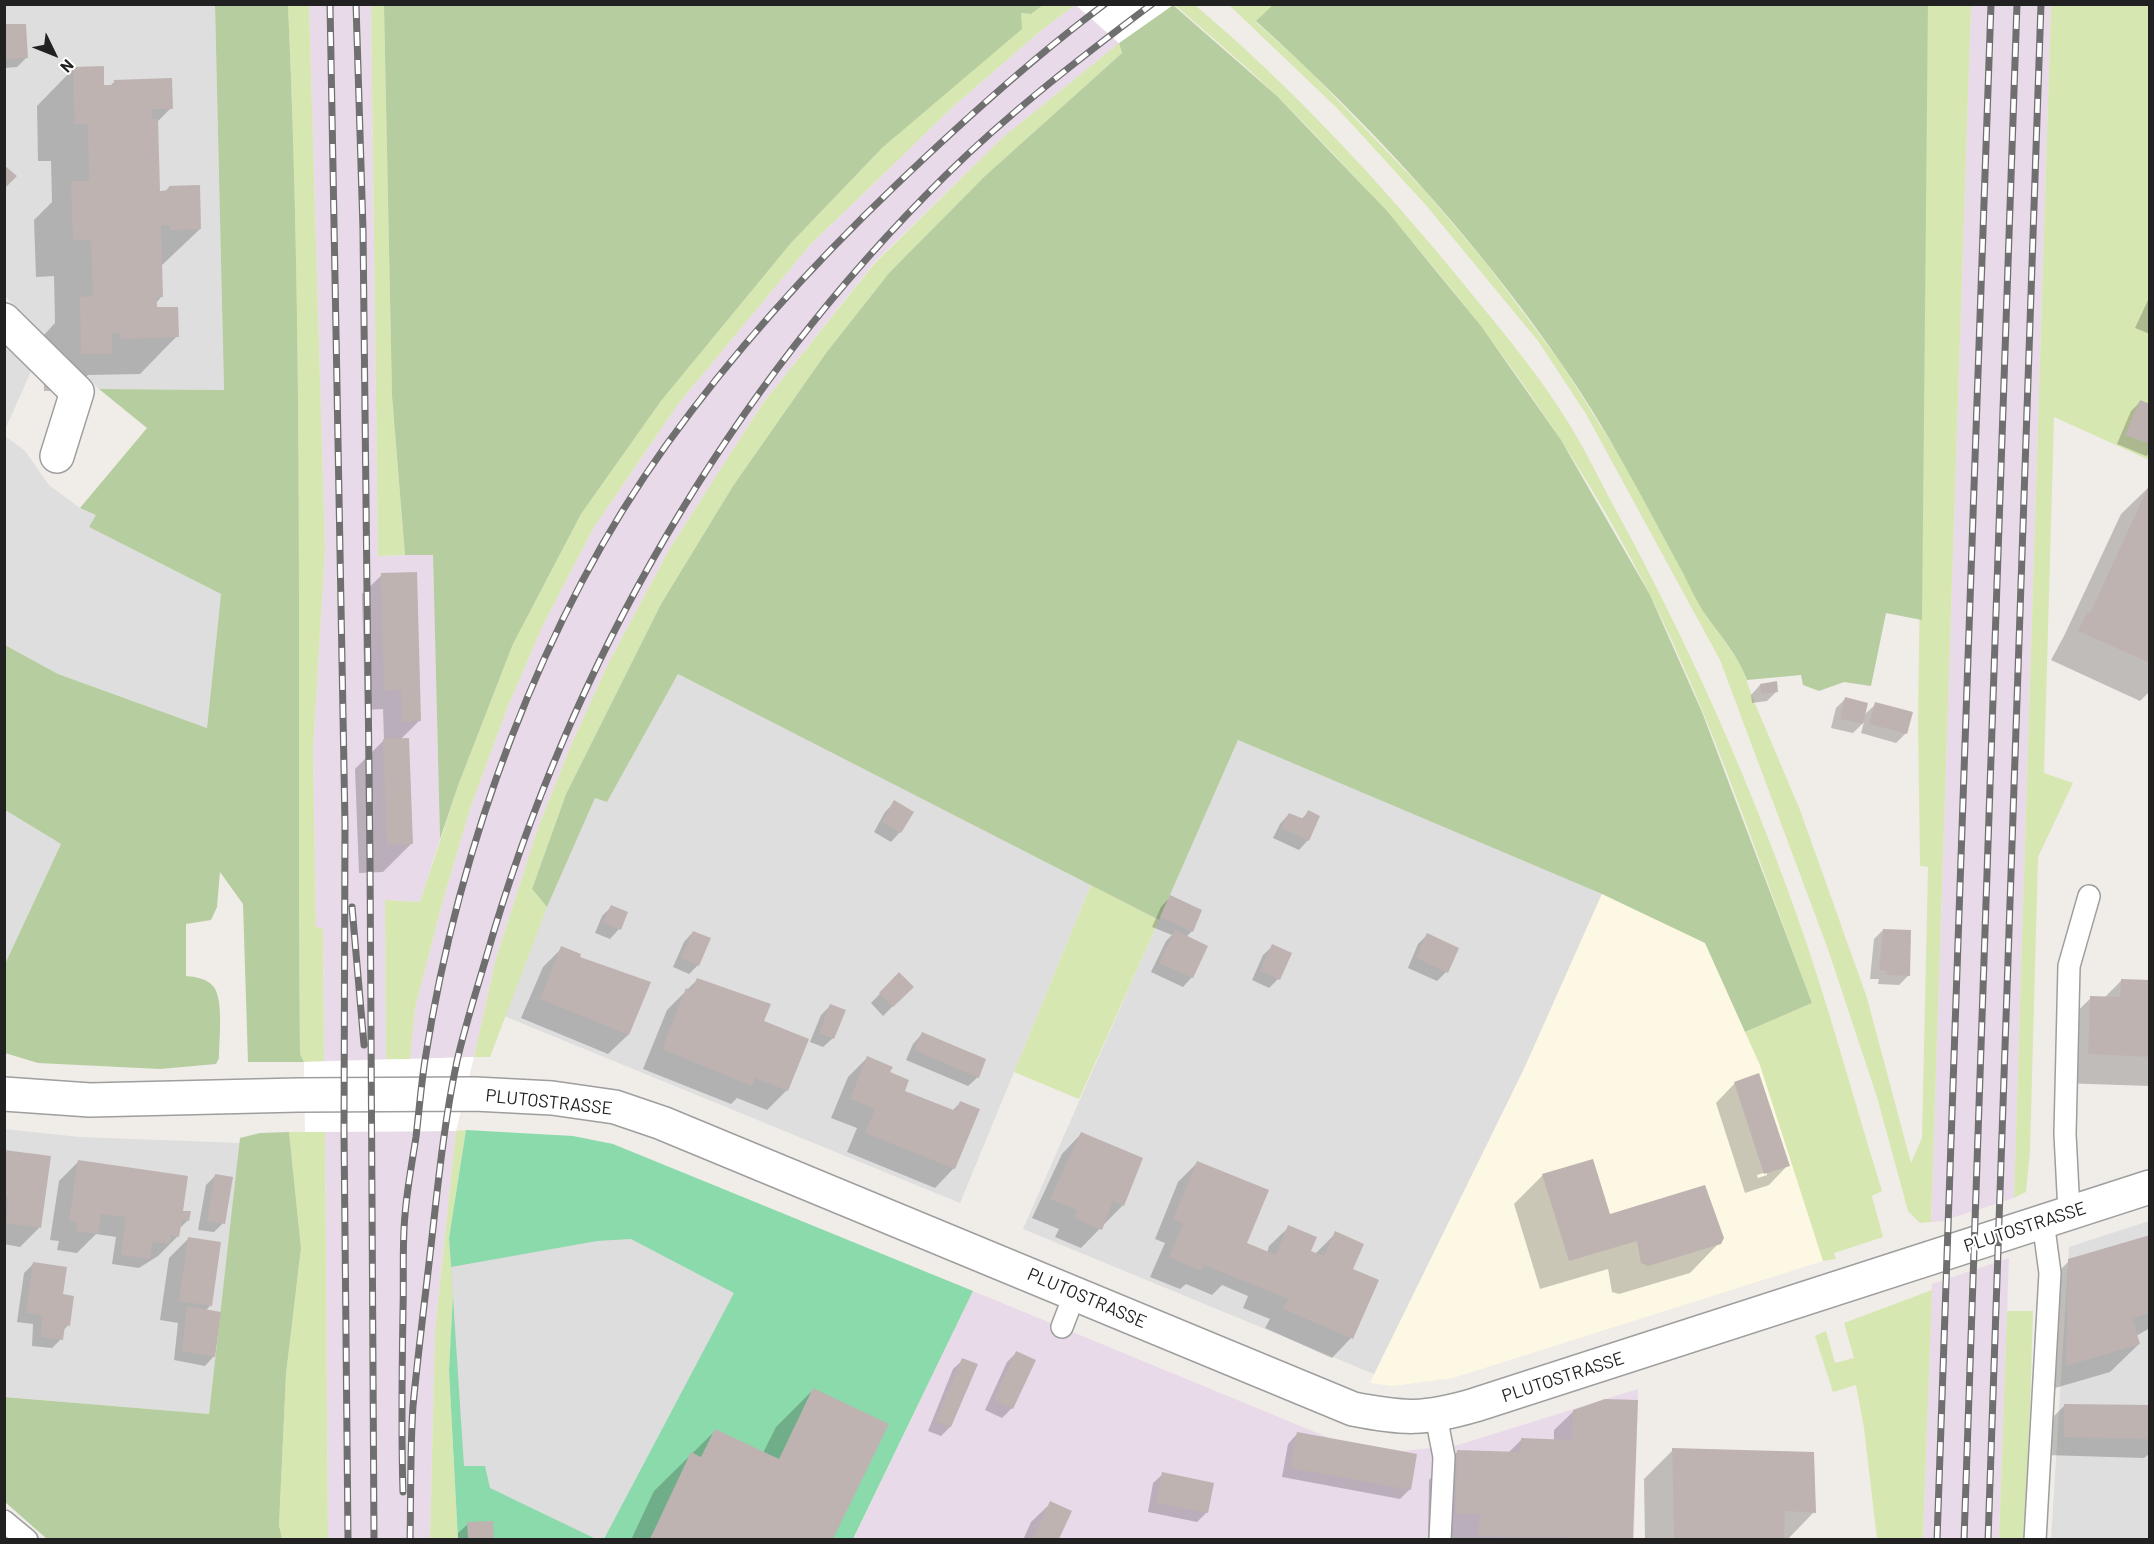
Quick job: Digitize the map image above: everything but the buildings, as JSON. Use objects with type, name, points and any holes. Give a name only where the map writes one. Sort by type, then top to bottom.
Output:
[{"type":"street","points":[[4,320],[77,392],[57,456]]},
{"type":"street","name":"PLUTOSTRASSE","points":[[4,1094],[90,1100],[475,1094],[552,1098],[615,1107],[662,1123],[1353,1409],[1398,1417],[1436,1416],[1812,1298],[2150,1187]]},
{"type":"lane","points":[[2035,1539],[2050,1273],[2065,1134],[2069,966],[2089,896]]},
{"type":"lane","points":[[1062,1327],[1075,1293]]},
{"type":"lane","points":[[1436,1416],[1444,1457],[1440,1539]]},
{"type":"lane","points":[[4,1521],[27,1539]]},
{"type":"shaded area","points":[[4,5],[215,5],[224,390],[99,389],[5,296]]},
{"type":"shaded area","points":[[309,5],[371,5],[378,556],[433,554],[440,839],[420,902],[385,900],[386,1059],[324,1061],[323,928],[316,928],[313,750],[325,549]]},
{"type":"shaded area","points":[[1075,5],[1119,43],[1001,139],[874,263],[763,403],[670,548],[608,664],[572,743],[539,825],[496,958],[474,1057],[410,1059],[415,1008],[470,809],[508,706],[544,623],[594,527],[679,403],[810,245],[956,104],[1043,29]]},
{"type":"shaded area","points":[[1971,5],[2051,5],[2014,1198],[1943,1221],[1931,1222]]},
{"type":"shaded area","points":[[5,342],[32,369],[5,430]]},
{"type":"shaded area","points":[[4,435],[25,451],[49,485],[80,508],[97,515],[89,527],[221,594],[207,728],[58,674],[5,645]]},
{"type":"shaded area","points":[[678,674],[1091,885],[960,1203],[504,1016],[547,907],[595,798],[607,802]]},
{"type":"shaded area","points":[[1238,740],[1602,894],[1524,1069],[1374,1374],[1023,1229]]},
{"type":"shaded area","points":[[5,810],[61,844],[5,964]]},
{"type":"shaded area","points":[[1602,894],[1706,943],[1760,1065],[1823,1261],[1453,1378],[1393,1386],[1370,1383],[1524,1069]]},
{"type":"shaded area","points":[[4,1129],[80,1137],[240,1143],[209,1414],[5,1397]]},
{"type":"shaded area","points":[[456,1131],[435,1331],[430,1539],[328,1539],[325,1132]]},
{"type":"shaded area","points":[[2149,1221],[2149,1539],[2051,1540],[2069,1247]]},
{"type":"shaded area","points":[[631,1239],[734,1293],[604,1539],[596,1539],[490,1488],[485,1466],[464,1466],[451,1267],[597,1241]]},
{"type":"shaded area","points":[[2009,1258],[1999,1539],[1923,1540],[1932,1284]]},
{"type":"shaded area","points":[[973,1291],[1332,1439],[1403,1451],[1458,1445],[1638,1389],[1634,1539],[853,1540]]},
{"type":"green space","points":[[1274,4],[1928,5],[1922,620],[1886,613],[1871,686],[1844,682],[1819,691],[1803,685],[1801,675],[1747,680],[1733,653],[1703,611],[1610,441],[1561,363],[1493,271],[1418,183],[1339,100],[1256,21]]},
{"type":"green space","points":[[215,5],[288,5],[298,398],[300,1054],[304,1062],[248,1062],[243,904],[220,872],[217,907],[211,920],[186,924],[186,976],[200,978],[210,983],[219,1000],[219,1058],[216,1064],[160,1069],[38,1063],[5,1053],[5,964],[61,844],[5,810],[5,645],[58,674],[207,728],[221,594],[89,527],[96,515],[80,508],[147,428],[99,389],[224,390]]},
{"type":"green space","points":[[288,5],[309,5],[325,549],[313,750],[316,927],[323,928],[324,1061],[304,1062],[300,1054],[298,398]]},
{"type":"green space","points":[[371,5],[384,5],[392,396],[405,555],[378,556]]},
{"type":"green space","points":[[384,5],[1043,5],[1031,14],[1021,13],[1022,29],[883,147],[791,243],[661,401],[581,514],[513,644],[459,783],[440,839],[433,555],[405,555],[392,396]]},
{"type":"green space","points":[[1043,5],[1075,5],[1043,29],[956,104],[810,245],[679,403],[594,527],[544,623],[508,706],[470,809],[415,1008],[410,1059],[386,1059],[385,900],[420,902],[459,783],[513,644],[581,514],[661,401],[791,243],[883,147],[1021,13],[1031,14]]},
{"type":"green space","points":[[1173,5],[1277,96],[1387,211],[1481,326],[1561,440],[1650,595],[1702,712],[1812,1003],[1745,1032],[1705,943],[1602,894],[1238,740],[1159,920],[678,674],[607,802],[595,798],[547,907],[532,889],[566,794],[661,604],[733,486],[826,353],[889,273],[985,176],[1122,53],[1119,43]]},
{"type":"green space","points":[[1175,5],[1195,5],[1268,70],[1337,140],[1435,249],[1508,338],[1547,390],[1577,438],[1668,610],[1736,758],[1776,859],[1818,980],[1882,1191],[1872,1196],[1883,1237],[1834,1253],[1836,1259],[1823,1261],[1760,1065],[1745,1032],[1812,1003],[1695,692],[1649,593],[1612,525],[1530,393],[1435,269],[1385,210],[1278,97]]},
{"type":"green space","points":[[1229,5],[1274,5],[1256,22],[1305,66],[1426,192],[1486,263],[1561,363],[1624,463],[1702,608],[1742,667],[1753,699],[1800,810],[1867,998],[1911,1163],[1922,1138],[1928,867],[1920,866],[1918,721],[1928,5],[1971,5],[1931,1222],[1920,1223],[1908,1211],[1877,1097],[1829,952],[1720,660],[1586,414],[1538,341],[1425,204],[1337,108]]},
{"type":"green space","points":[[2051,5],[2149,5],[2149,460],[2054,417],[2044,773],[2073,783],[2038,857],[2030,1151],[2026,1192],[2014,1198]]},
{"type":"green space","points":[[1119,43],[1122,53],[985,176],[889,273],[826,353],[733,486],[661,604],[566,794],[532,889],[547,907],[490,1057],[474,1057],[496,958],[539,825],[572,743],[608,664],[670,548],[763,403],[874,264],[1001,139]]},
{"type":"green space","points":[[1091,885],[1159,920],[1079,1099],[1014,1072]]},
{"type":"green space","points":[[466,1130],[449,1238],[453,1294],[449,1370],[458,1539],[430,1540],[435,1331],[456,1131]]},
{"type":"green space","points":[[466,1130],[573,1136],[613,1144],[973,1291],[853,1539],[458,1540],[449,1370],[453,1294],[449,1238]]},
{"type":"green space","points":[[289,1132],[325,1132],[328,1539],[282,1539],[279,1525],[286,1374],[301,1248]]},
{"type":"green space","points":[[289,1132],[301,1248],[286,1374],[279,1525],[282,1539],[47,1539],[5,1502],[4,1397],[209,1414],[240,1138],[260,1133]]},
{"type":"green space","points":[[1932,1290],[1923,1539],[1877,1539],[1864,1428],[1856,1385],[1833,1392],[1815,1336],[1826,1331],[1835,1363],[1854,1358],[1844,1323]]},
{"type":"green space","points":[[2007,1311],[2033,1311],[2026,1539],[1999,1540]]},
{"type":"pier","points":[[1075,4],[1173,4],[1173,5],[1119,43]]},
{"type":"pier","points":[[474,1057],[456,1131],[305,1132],[304,1062]]},
{"type":"railway","points":[[330,4],[345,824],[344,1132],[348,1540]]},
{"type":"railway","points":[[356,4],[363,230],[374,1540]]},
{"type":"railway","points":[[403,1492],[404,1227],[425,1060],[440,980],[459,899],[483,818],[511,738],[544,660],[581,584],[622,512],[667,444],[747,342],[834,246],[921,161],[1024,69],[1105,4]]},
{"type":"railway","points":[[410,1540],[413,1406],[442,1153],[457,1061],[486,958],[521,849],[563,742],[611,638],[666,537],[727,440],[794,347],[867,258],[946,175],[995,129],[1072,65],[1152,4]]},
{"type":"railway","points":[[1937,1540],[1991,4]]},
{"type":"railway","points":[[1964,1540],[2017,4]]},
{"type":"railway","points":[[1988,1540],[2041,4]]},
{"type":"railway","points":[[352,907],[364,1045]]}]
